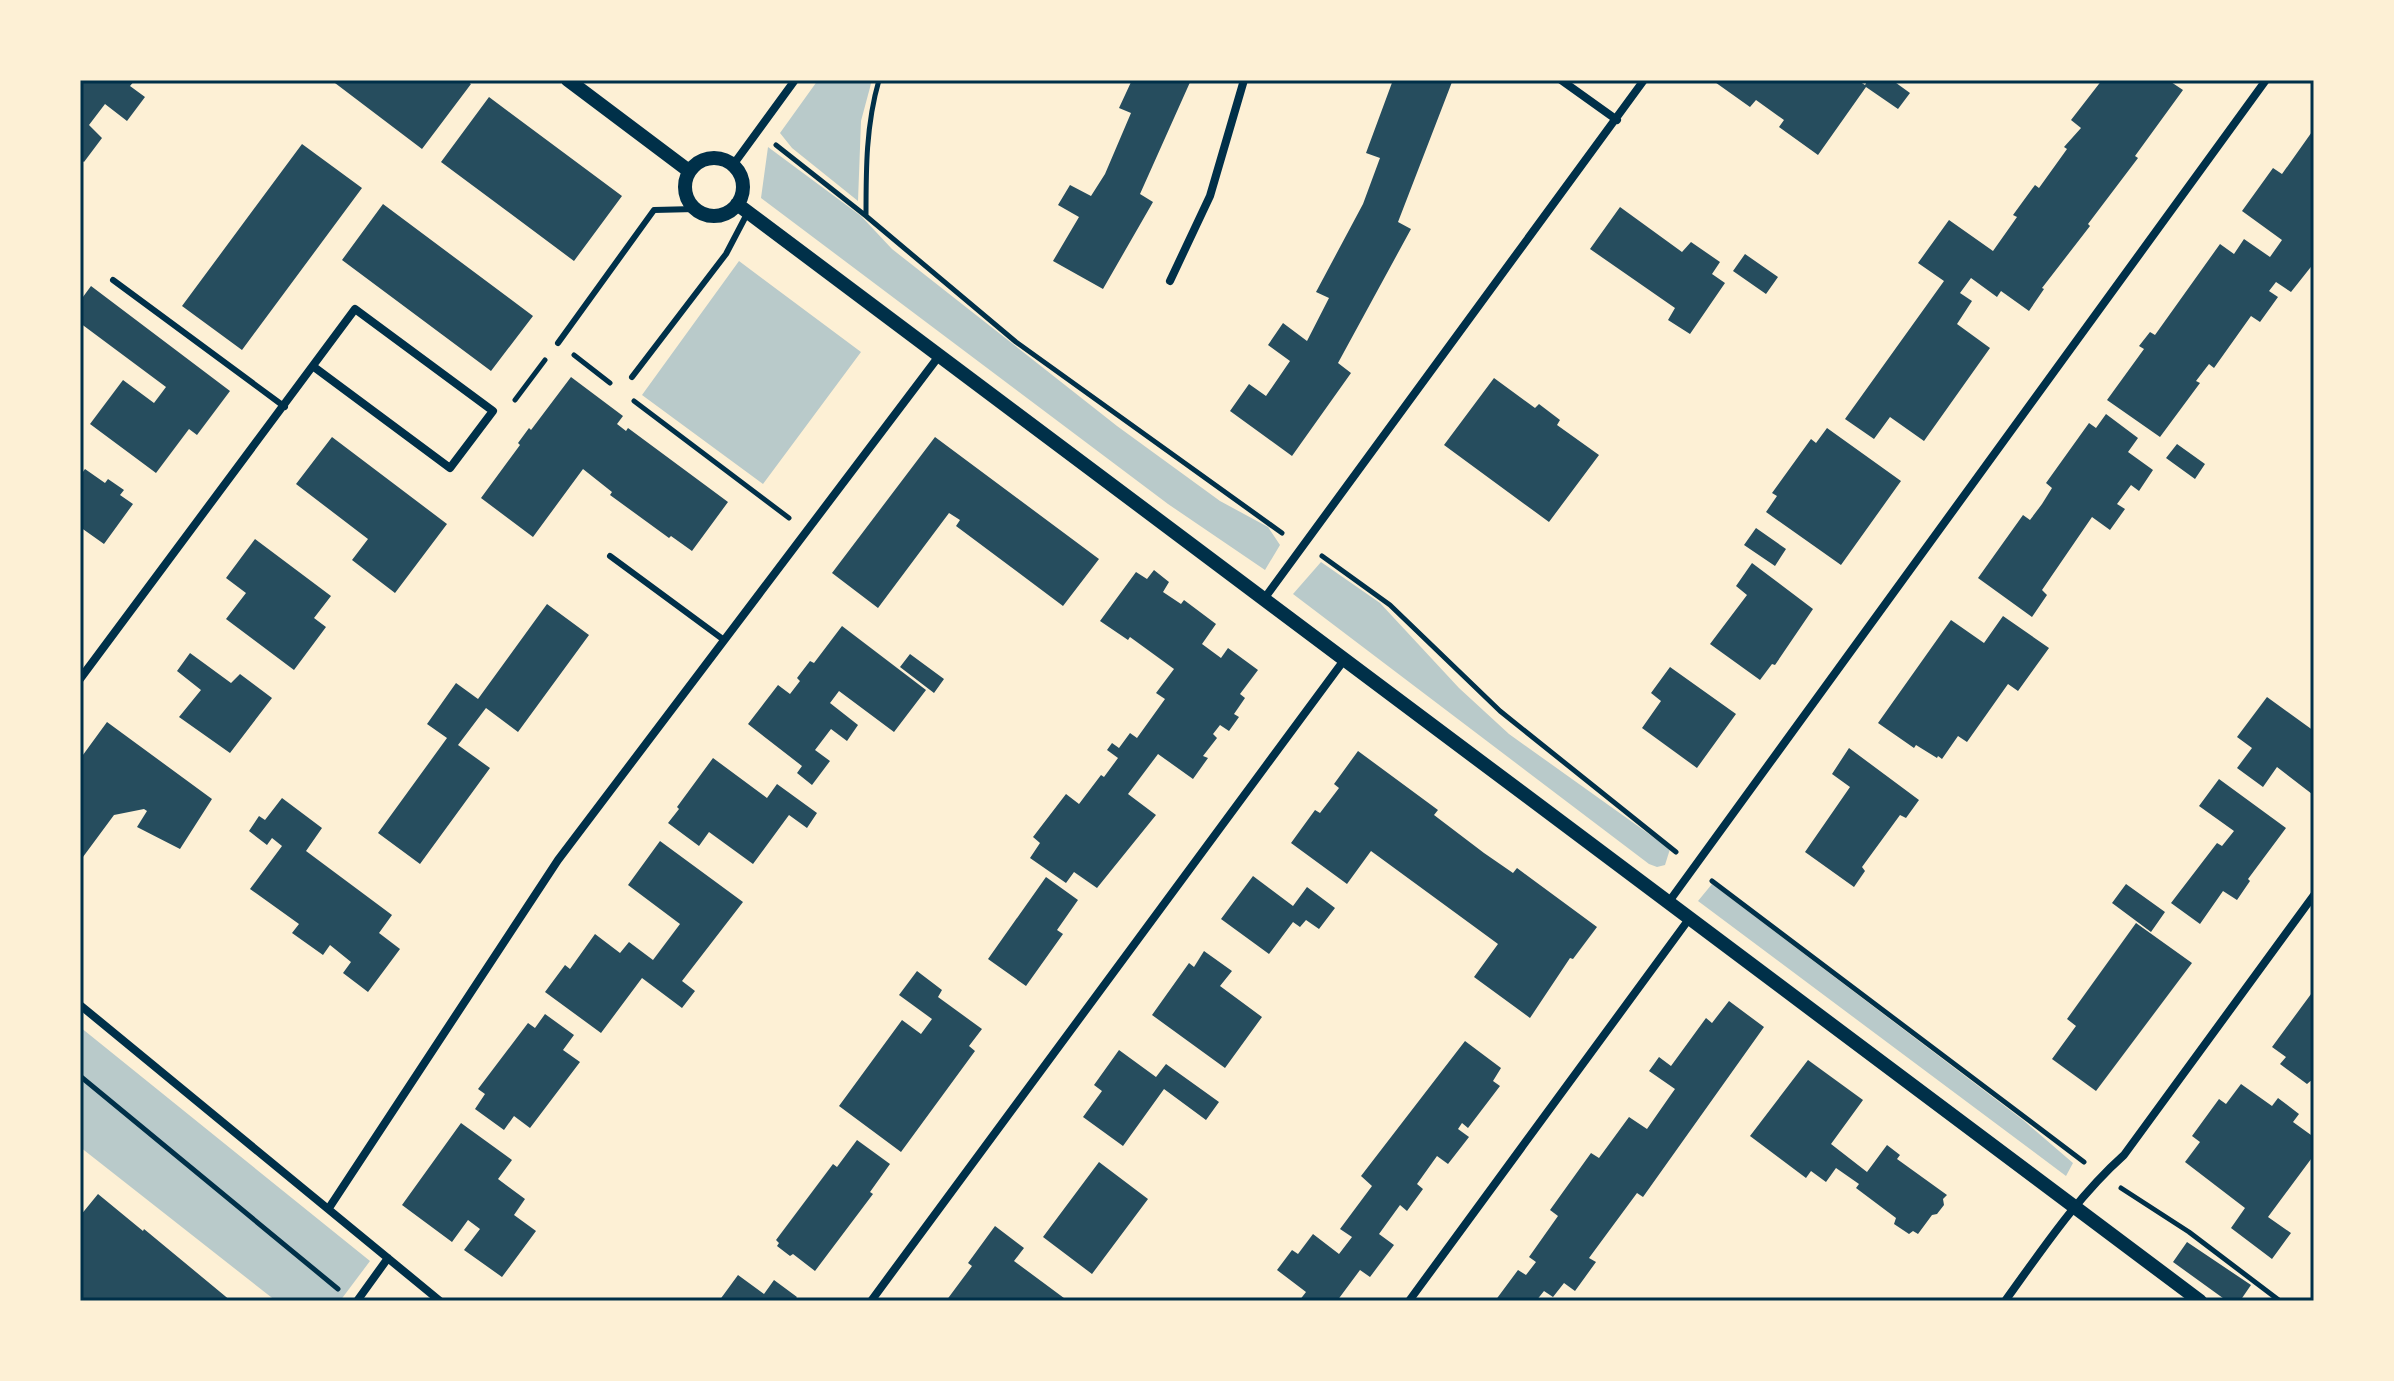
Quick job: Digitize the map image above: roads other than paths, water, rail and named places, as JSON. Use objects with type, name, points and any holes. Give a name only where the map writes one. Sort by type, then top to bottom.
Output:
[{"type":"street","points":[[568,80],[689,171]]},
{"type":"street","points":[[733,165],[795,80]]},
{"type":"street","points":[[1170,281],[1210,196],[1244,80]]},
{"type":"street","points":[[1561,80],[1617,120]]},
{"type":"street","points":[[1264,599],[1644,80]]},
{"type":"street","points":[[1668,903],[2266,80]]},
{"type":"street","points":[[743,208],[712,216],[695,209],[684,187],[689,171],[705,159],[715,158],[733,165],[742,180],[743,208],[2200,1301]]},
{"type":"street","points":[[80,679],[355,309],[493,411],[450,468],[314,367]]},
{"type":"street","points":[[329,1208],[558,860],[939,356]]},
{"type":"street","points":[[871,1301],[1344,660]]},
{"type":"street","points":[[2005,1301],[2073,1207],[2124,1155],[2314,895]]},
{"type":"street","points":[[1409,1301],[1689,919]]},
{"type":"street","points":[[80,1005],[440,1301]]},
{"type":"street","points":[[357,1301],[388,1258]]},
{"type":"lane","points":[[632,377],[726,254],[743,208]]},
{"type":"lane","points":[[558,343],[654,210],[695,209]]},
{"type":"lane","points":[[113,280],[285,407]]},
{"type":"lane","points":[[610,556],[724,640]]}]
